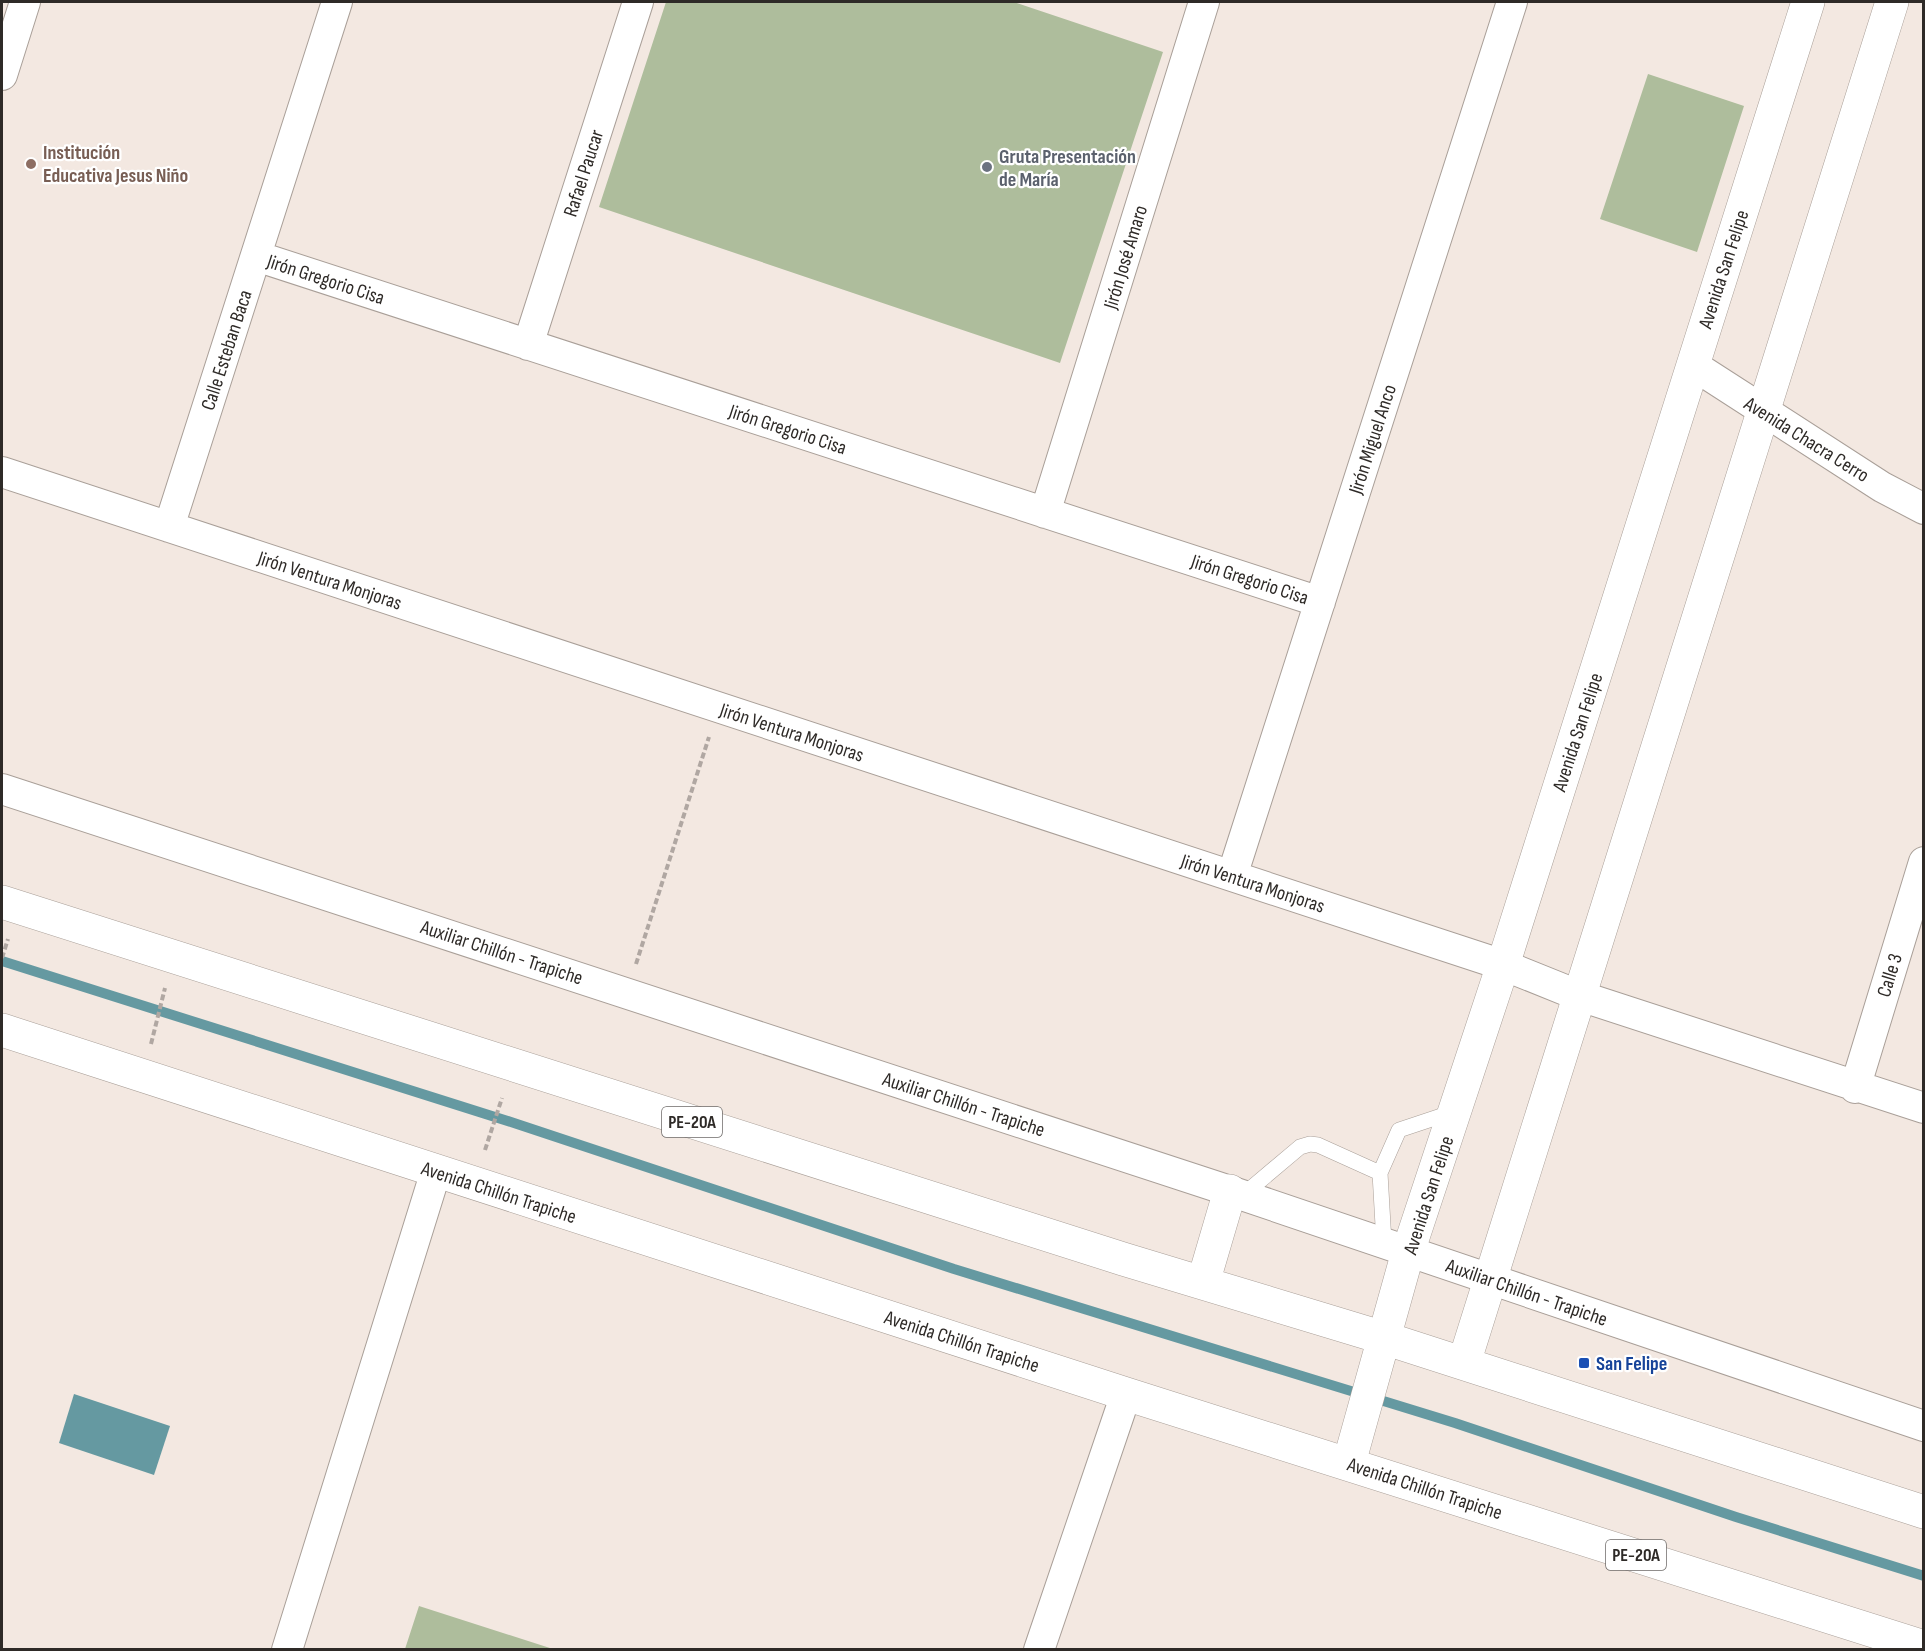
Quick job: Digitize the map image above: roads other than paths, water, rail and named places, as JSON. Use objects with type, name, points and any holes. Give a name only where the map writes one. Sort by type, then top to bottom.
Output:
[{"type":"main road","name":"Avenida San Felipe","points":[[1348,1463],[1384,1338],[1396,1248],[1455,1112],[1808,2]]},
{"type":"main road","points":[[1464,1364],[1489,1278],[1580,996],[1892,2]]},
{"type":"main road","name":"PE-20A","points":[[2,902],[513,1066],[1384,1338],[1923,1512]]},
{"type":"main road","name":"Avenida Chillón Trapiche","points":[[2,1030],[1126,1394],[1348,1463],[1873,1641],[1923,1647]]},
{"type":"main road","points":[[1203,1283],[1236,1193]]},
{"type":"street","points":[[2,75],[25,2]]},
{"type":"street","name":"Calle Esteban Baca","points":[[169,527],[338,2]]},
{"type":"street","name":"Rafael Paucar","points":[[528,345],[638,2]]},
{"type":"street","name":"Jirón José Amaro","points":[[1045,513],[1204,2]]},
{"type":"street","name":"Jirón Miguel Anco","points":[[1232,876],[1512,2]]},
{"type":"street","name":"Jirón Gregorio Cisa","points":[[256,256],[1320,602]]},
{"type":"street","name":"Avenida Chacra Cerro","points":[[1693,365],[1763,412],[1923,510]]},
{"type":"street","name":"Jirón Ventura Monjoras","points":[[2,472],[1503,965],[1580,996],[1855,1088],[1923,1108]]},
{"type":"street","name":"Auxiliar Chillón - Trapiche","points":[[2,789],[1236,1193],[1923,1426]]},
{"type":"street","name":"Calle 3","points":[[1855,1088],[1923,862]]},
{"type":"street","points":[[287,1650],[435,1171]]},
{"type":"street","points":[[1039,1650],[1126,1394]]},
{"type":"lane","points":[[1396,1248],[1380,1173],[1399,1130],[1455,1112]]},
{"type":"lane","points":[[1236,1193],[1300,1147],[1310,1144],[1380,1173]]},
{"type":"water","points":[[74,1394],[170,1426],[154,1475],[59,1443]]},
{"type":"waterway","points":[[2,961],[514,1123],[954,1269],[1455,1423],[1736,1517],[1924,1576]]},
{"type":"place","name":"Institución Educativa Jesus Niño","points":[[31,164]]},
{"type":"place","name":"Gruta Presentación de María","points":[[987,167]]},
{"type":"place","name":"San Felipe","points":[[1584,1363]]}]
